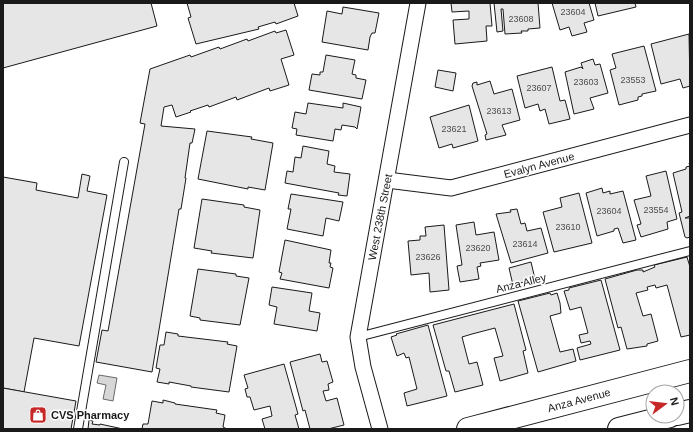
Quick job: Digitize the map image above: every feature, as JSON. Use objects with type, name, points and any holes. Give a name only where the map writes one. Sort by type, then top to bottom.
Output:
[{"type":"main road","name":"Anza Avenue","points":[[468,429],[690,371]]},
{"type":"main road","points":[[619,429],[645,422]]},
{"type":"street","name":"West 238th Street","points":[[380,429],[363,367],[358,337],[418,3]]},
{"type":"street","name":"Evalyn Avenue","points":[[387,180],[451,188],[690,125]]},
{"type":"lane","points":[[78,429],[124,162]]},
{"type":"lane","name":"Anza Alley","points":[[358,337],[690,251]]},
{"type":"shaded area","points":[[99,375],[117,378],[113,401],[103,399],[106,385],[97,383]]},
{"type":"building","points":[[3,3],[151,3],[157,26],[3,68]]},
{"type":"building","points":[[187,3],[294,3],[298,16],[276,24],[275,22],[258,27],[259,29],[196,44],[188,18],[191,17]]},
{"type":"building","points":[[451,3],[490,3],[492,26],[486,26],[487,41],[455,44],[453,20],[469,19],[469,11],[452,12]]},
{"type":"building","points":[[494,3],[538,3],[540,28],[528,29],[528,31],[521,31],[522,33],[505,34],[503,9],[501,9],[503,31],[497,32]]},
{"type":"building","points":[[552,3],[589,3],[594,20],[584,23],[587,32],[572,36],[569,27],[560,30]]},
{"type":"building","points":[[595,3],[635,3],[636,7],[598,16]]},
{"type":"building","points":[[343,7],[379,13],[375,33],[372,33],[370,37],[368,50],[322,42],[327,11],[342,14]]},
{"type":"building","points":[[286,30],[294,55],[281,59],[289,85],[270,91],[269,88],[237,100],[236,97],[209,107],[208,105],[190,111],[191,112],[176,117],[172,105],[164,107],[161,126],[195,129],[192,143],[190,143],[181,209],[179,209],[152,372],[96,362],[102,330],[108,331],[145,124],[140,123],[150,69],[190,55],[191,57],[219,47],[220,49],[247,39],[248,41],[275,31],[276,33]]},
{"type":"building","points":[[689,34],[690,86],[683,88],[680,79],[661,84],[651,44]]},
{"type":"building","points":[[644,46],[656,91],[642,94],[642,96],[638,97],[638,100],[619,105],[610,70],[616,68],[612,54]]},
{"type":"building","points":[[326,55],[355,60],[352,74],[356,75],[356,78],[366,80],[362,99],[309,90],[312,74],[320,75],[320,72],[323,72]]},
{"type":"building","points":[[593,59],[595,65],[600,64],[608,93],[590,98],[594,109],[574,114],[565,72],[581,67],[583,69],[581,63]]},
{"type":"building","points":[[552,67],[560,101],[565,100],[570,119],[549,124],[545,109],[540,111],[538,104],[525,108],[517,76]]},
{"type":"building","points":[[438,70],[456,73],[453,91],[435,87]]},
{"type":"building","points":[[490,81],[494,94],[512,89],[520,120],[502,125],[506,135],[486,140],[485,135],[487,134],[472,86],[473,83],[477,82],[477,85]]},
{"type":"building","points":[[308,103],[343,108],[343,103],[361,107],[357,129],[355,127],[342,125],[341,130],[335,129],[333,141],[296,135],[297,129],[292,128],[295,112],[306,114]]},
{"type":"building","points":[[469,105],[478,141],[453,148],[452,144],[439,148],[430,117]]},
{"type":"building","points":[[207,131],[252,137],[251,139],[273,143],[265,190],[248,187],[248,189],[198,179]]},
{"type":"building","points":[[303,146],[329,151],[327,164],[335,166],[334,172],[350,174],[347,196],[338,195],[339,193],[285,183],[287,171],[293,172],[295,157],[301,158]]},
{"type":"building","points":[[690,166],[690,216],[685,218],[690,218],[690,237],[687,238],[685,237],[679,213],[682,212],[673,173],[686,169],[686,167]]},
{"type":"building","points":[[666,171],[677,219],[667,222],[668,229],[641,237],[637,225],[641,224],[634,200],[651,196],[646,176]]},
{"type":"building","points":[[82,174],[90,176],[87,191],[107,195],[79,346],[34,338],[24,392],[3,388],[3,177],[37,183],[36,190],[78,198]]},
{"type":"building","points":[[602,188],[603,193],[610,191],[610,194],[623,191],[636,240],[623,243],[618,228],[614,229],[614,231],[597,236],[586,193]]},
{"type":"building","points":[[579,193],[592,243],[554,252],[543,212],[562,207],[560,198]]},
{"type":"building","points":[[291,194],[343,202],[339,221],[326,218],[323,236],[287,229],[291,209],[288,209]]},
{"type":"building","points":[[202,199],[244,205],[244,207],[260,210],[253,258],[211,253],[212,251],[194,248]]},
{"type":"building","points":[[517,209],[521,224],[525,223],[527,231],[541,228],[548,253],[511,263],[496,214],[511,212],[510,210]]},
{"type":"building","points":[[474,222],[476,235],[494,232],[499,260],[480,263],[481,266],[477,267],[479,279],[460,282],[457,266],[462,265],[456,225]]},
{"type":"building","points":[[444,225],[449,290],[430,292],[429,273],[411,275],[408,241],[420,240],[420,236],[426,236],[425,227]]},
{"type":"building","points":[[285,240],[331,250],[329,263],[331,263],[330,267],[333,268],[329,288],[280,279],[282,273],[279,272]]},
{"type":"building","points":[[687,257],[690,267],[690,335],[681,337],[667,285],[656,288],[655,285],[647,287],[648,290],[636,293],[643,316],[651,314],[658,341],[647,344],[647,346],[627,349],[621,327],[618,328],[605,279],[637,270],[643,270],[643,272],[655,267],[654,265]]},
{"type":"building","points":[[531,262],[535,279],[513,285],[509,268]]},
{"type":"building","points":[[198,269],[236,274],[236,276],[249,278],[240,325],[200,320],[200,318],[190,316]]},
{"type":"building","points":[[601,280],[620,350],[580,360],[577,348],[591,344],[590,341],[581,343],[579,335],[588,333],[581,307],[570,310],[564,291],[569,290],[569,288]]},
{"type":"building","points":[[272,287],[312,293],[309,311],[320,313],[317,331],[274,324],[277,307],[269,305]]},
{"type":"building","points":[[550,293],[551,295],[557,293],[560,303],[561,313],[550,316],[560,352],[573,349],[576,361],[538,372],[518,301]]},
{"type":"building","points":[[514,304],[526,350],[523,351],[528,373],[500,381],[494,358],[503,356],[495,328],[462,337],[469,364],[477,362],[483,385],[455,392],[449,371],[446,371],[433,325]]},
{"type":"building","points":[[428,325],[447,396],[407,406],[404,393],[417,389],[409,357],[406,358],[404,353],[397,356],[391,337],[397,335],[396,334]]},
{"type":"building","points":[[166,332],[178,334],[178,336],[228,342],[227,344],[237,346],[229,392],[191,387],[169,382],[169,384],[157,382],[160,369],[156,368],[160,345],[164,345]]},
{"type":"building","points":[[320,354],[322,362],[327,361],[333,382],[328,384],[329,390],[323,391],[326,401],[337,398],[344,425],[328,429],[310,429],[305,410],[303,411],[290,362]]},
{"type":"building","points":[[284,364],[298,414],[295,415],[299,429],[265,429],[262,419],[272,416],[270,406],[254,410],[250,397],[247,397],[245,389],[248,388],[244,375]]},
{"type":"building","name":"CVS Pharmacy","points":[[3,388],[76,401],[71,429],[3,429]]},
{"type":"building","points":[[163,400],[175,404],[217,410],[216,413],[225,415],[223,427],[227,429],[142,429],[143,424],[148,424],[152,401],[163,403]]},
{"type":"building","points":[[89,420],[93,421],[92,424],[100,424],[123,429],[88,429]]},
{"type":"place","name":"CVS Pharmacy","points":[[38,415]]}]
